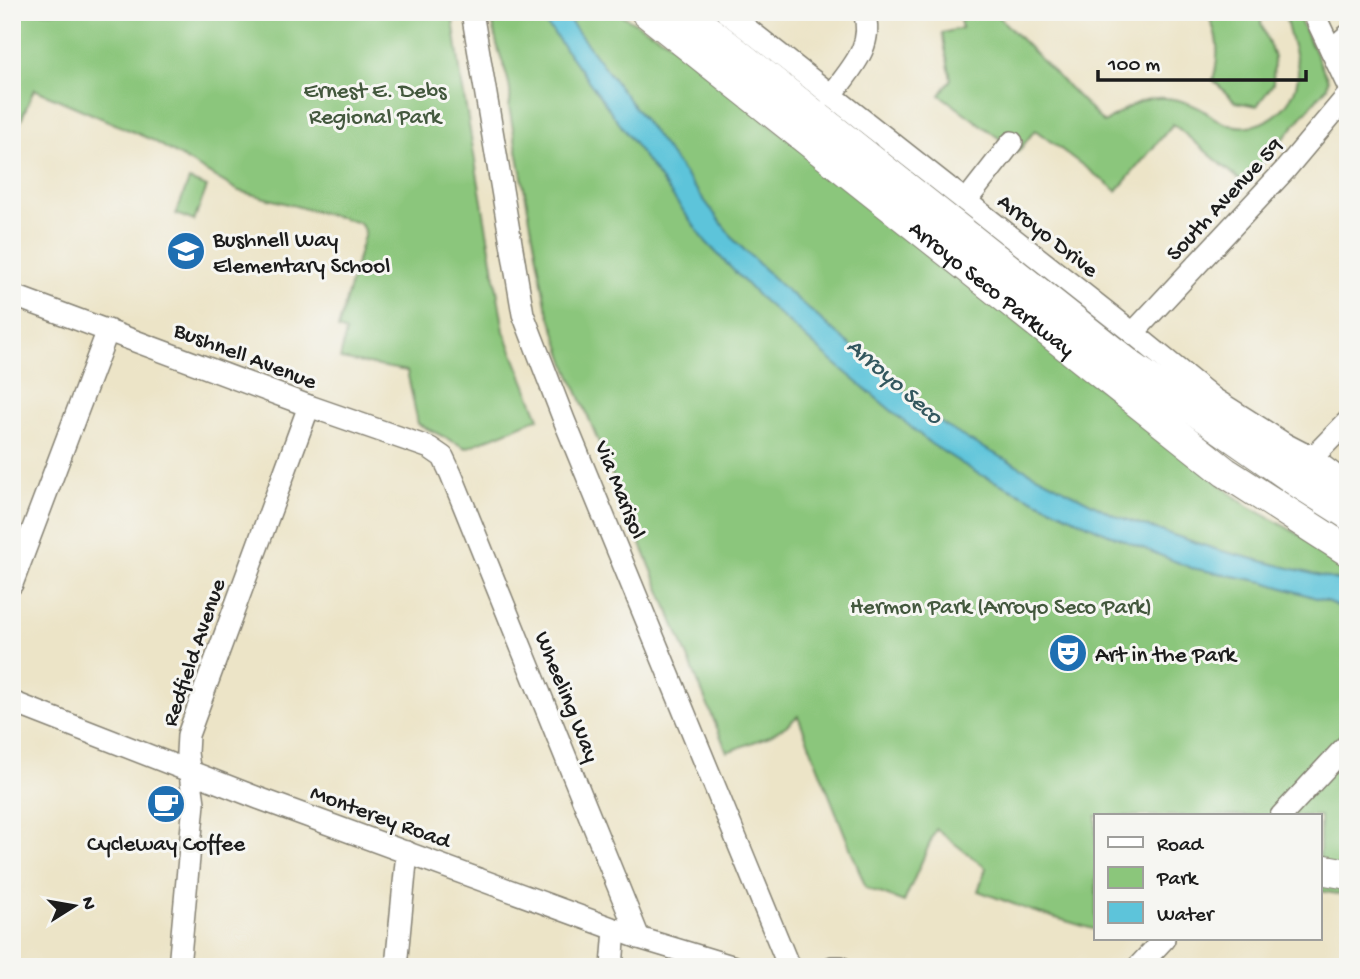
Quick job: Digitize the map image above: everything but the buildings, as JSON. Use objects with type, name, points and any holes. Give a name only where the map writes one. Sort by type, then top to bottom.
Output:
[{"type":"highway","points":[[628,12],[666,18]]},
{"type":"highway","name":"Arroyo Seco Parkway","points":[[666,18],[1131,366],[1256,454],[1348,514]]},
{"type":"highway","name":"Arroyo Seco Parkway","points":[[666,18],[1225,472],[1348,551]]},
{"type":"highway","points":[[1256,454],[1292,460],[1312,458],[1315,477],[1348,514]]},
{"type":"highway","points":[[1322,869],[1348,874]]},
{"type":"street","name":"Via Marisol","points":[[472,12],[523,314],[789,967]]},
{"type":"street","name":"Arroyo Drive","points":[[726,12],[1213,398],[1312,458],[1348,485]]},
{"type":"street","points":[[831,96],[864,49],[868,33],[864,12]]},
{"type":"street","points":[[1313,12],[1348,86]]},
{"type":"street","points":[[1331,50],[1348,35]]},
{"type":"street","name":"South Avenue 59","points":[[1133,333],[1285,170],[1348,95]]},
{"type":"street","points":[[966,201],[1012,142]]},
{"type":"street","name":"Bushnell Avenue","points":[[12,295],[309,406],[430,448],[443,457],[451,474]]},
{"type":"street","points":[[12,584],[107,330]]},
{"type":"street","name":"Redfield Avenue","points":[[179,967],[194,803],[187,753],[188,734],[309,406]]},
{"type":"street","points":[[1312,458],[1348,421]]},
{"type":"street","name":"Wheeling Way","points":[[451,474],[639,938]]},
{"type":"street","name":"Monterey Road","points":[[12,702],[258,798],[639,938],[735,967]]},
{"type":"street","points":[[1283,814],[1348,744]]},
{"type":"street","points":[[396,967],[407,852]]},
{"type":"street","points":[[612,967],[615,929]]},
{"type":"street","points":[[1138,967],[1163,940]]},
{"type":"street","points":[[832,967],[841,967]]},
{"type":"green space","name":"Ernest E. Debs Regional Park","points":[[12,12],[452,12],[504,331],[539,418],[466,448],[418,424],[407,371],[340,359],[346,332],[338,329],[365,232],[360,223],[239,191],[152,140],[34,89],[12,142]]},
{"type":"green space","name":"Hermon Park (Arroyo Seco Park)","points":[[491,12],[616,12],[671,43],[1243,503],[1348,565],[1348,896],[1322,891],[1322,814],[1094,814],[1094,929],[978,891],[986,868],[936,829],[904,902],[866,888],[798,716],[767,737],[727,752],[568,370],[546,305],[509,107],[509,82],[496,40]]},
{"type":"green space","points":[[958,12],[994,12],[1104,123],[1136,103],[1157,98],[1189,104],[1219,121],[1235,126],[1262,123],[1274,116],[1284,108],[1296,84],[1297,64],[1286,18],[1292,12],[1296,12],[1328,80],[1327,87],[1245,184],[1173,124],[1117,191],[1035,130],[1018,152],[940,95],[951,79],[942,33],[962,28]]},
{"type":"green space","points":[[1207,12],[1262,12],[1261,23],[1274,57],[1273,84],[1257,106],[1235,102],[1213,80],[1217,46]]},
{"type":"green space","points":[[189,180],[207,187],[194,221],[176,214]]},
{"type":"water","name":"Arroyo Seco","points":[[533,12],[563,12],[735,241],[783,287],[941,423],[970,441],[1116,516],[1218,550],[1337,580],[1348,586],[1348,611],[1326,601],[1264,582],[1191,568],[1099,530],[977,473],[931,444],[757,295],[706,242],[552,31]]},
{"type":"place","name":"Bushnell Way Elementary School","points":[[186,251]]},
{"type":"place","name":"Art in the Park","points":[[1068,653]]},
{"type":"place","name":"Cycleway Coffee","points":[[166,804]]}]
